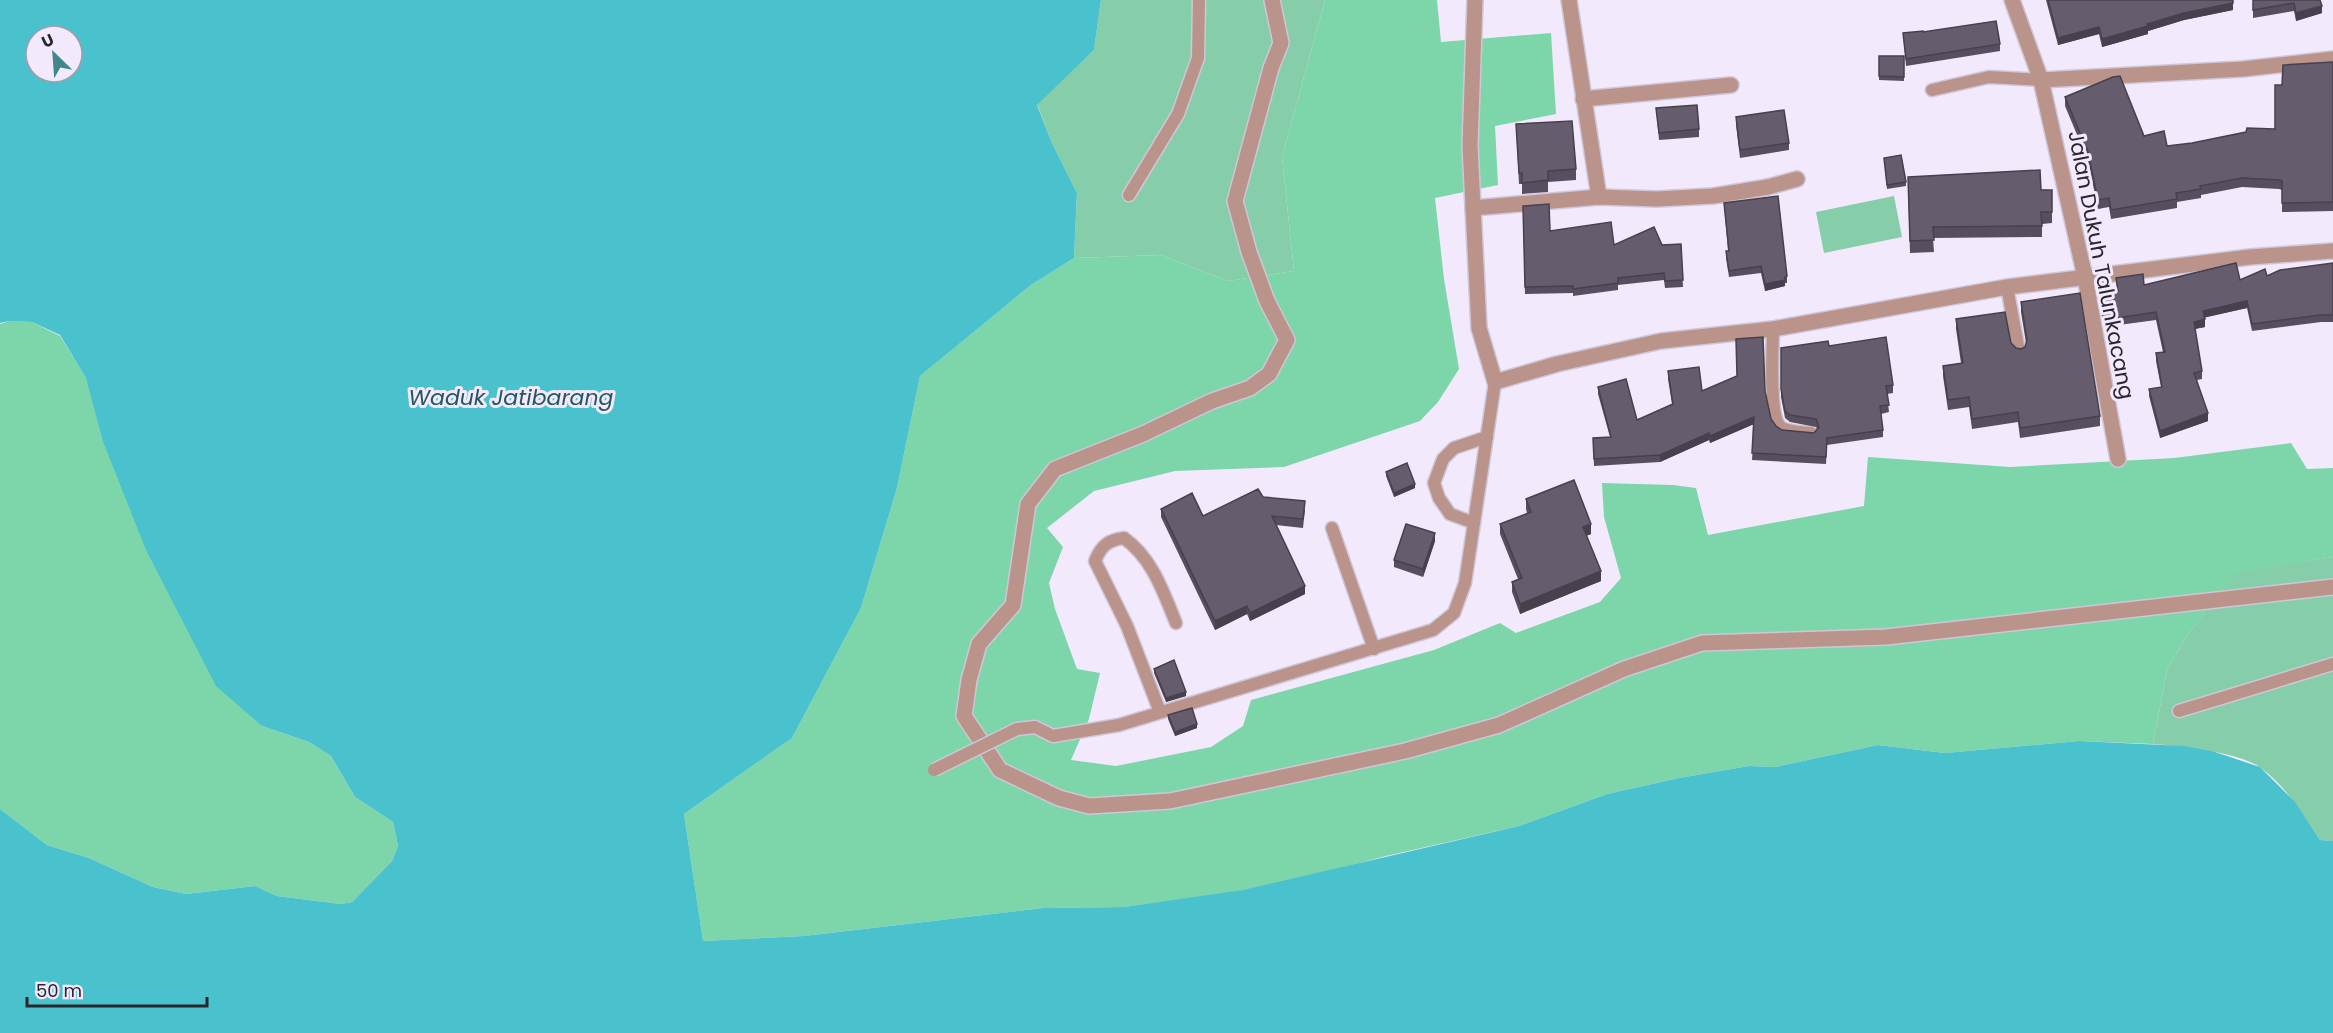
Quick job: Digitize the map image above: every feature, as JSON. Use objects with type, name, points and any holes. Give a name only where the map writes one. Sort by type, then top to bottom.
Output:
[{"type":"street","points":[[1272,0],[1281,43],[1271,68],[1235,201],[1249,252],[1267,301],[1287,340],[1269,374],[1250,388],[1212,401],[1143,434],[1054,469],[1028,504],[1012,604],[979,644],[969,680],[964,716],[1000,770],[1059,798],[1089,806],[1170,801],[1405,751],[1499,725],[1624,669],[1702,643],[1886,637],[2333,587]]},
{"type":"street","points":[[1474,0],[1470,146],[1479,328],[1495,382],[1557,364],[1660,341],[1773,329],[2007,288],[2085,277],[2250,257],[2333,251]]},
{"type":"street","points":[[1569,0],[1582,99],[1599,197]]},
{"type":"street","name":"Jalan Dukuh Talunkacang","points":[[2012,0],[2041,80],[2085,277],[2118,459]]},
{"type":"street","points":[[2041,80],[2242,69],[2333,59]]},
{"type":"street","points":[[1582,99],[1731,85]]},
{"type":"street","points":[[1473,208],[1599,197],[1657,199],[1713,196],[1768,187],[1797,179]]},
{"type":"lane","points":[[1129,195],[1178,114],[1198,58],[1199,0]]},
{"type":"lane","points":[[1932,90],[1989,77],[2041,80]]},
{"type":"lane","points":[[2007,288],[2019,351]]},
{"type":"lane","points":[[1773,329],[1773,399],[1776,420],[1782,428],[1811,433]]},
{"type":"lane","points":[[934,770],[1017,729],[1035,727],[1053,736],[1119,725],[1433,630],[1454,613],[1465,582],[1495,382]]},
{"type":"lane","points":[[1474,523],[1450,514],[1438,498],[1434,483],[1443,459],[1454,448],[1487,437]]},
{"type":"lane","points":[[1332,528],[1374,649]]},
{"type":"lane","points":[[1160,712],[1127,626],[1095,561],[1100,548],[1112,540],[1124,538],[1137,547],[1157,578],[1176,623]]},
{"type":"lane","points":[[2179,711],[2333,664]]},
{"type":"green space","points":[[1101,0],[1325,0],[1282,157],[1294,271],[1228,281],[1161,255],[1074,258],[1077,193],[1052,143],[1037,104],[1094,50]]},
{"type":"green space","points":[[1325,0],[1437,0],[1441,42],[1551,33],[1556,114],[1495,126],[1498,185],[1435,198],[1444,279],[1459,369],[1438,402],[1420,421],[1284,467],[1175,471],[1094,491],[1047,528],[1063,547],[1049,583],[1055,609],[1077,669],[1100,673],[1089,719],[1071,760],[1116,766],[1211,747],[1243,726],[1251,700],[1434,650],[1500,623],[1516,633],[1600,602],[1621,578],[1604,517],[1602,483],[1696,488],[1708,535],[1864,506],[1868,457],[2010,467],[2174,458],[2291,443],[2307,469],[2333,468],[2333,557],[2236,573],[2187,636],[2167,670],[2153,744],[2079,741],[1945,753],[1878,745],[1775,767],[1749,766],[1607,794],[1519,826],[1386,856],[1292,881],[1221,894],[1124,907],[1043,908],[804,936],[703,941],[684,814],[792,738],[861,608],[897,488],[920,376],[1031,285],[1074,258],[1161,255],[1228,281],[1294,271],[1282,157]]},
{"type":"green space","points":[[1894,196],[1902,237],[1824,253],[1816,212]]},
{"type":"green space","points":[[9,321],[32,322],[60,336],[87,379],[102,439],[262,726],[309,742],[331,756],[355,797],[393,822],[398,846],[392,861],[352,902],[341,904],[277,896],[255,886],[186,894],[153,887],[89,858],[47,845],[0,809],[0,324]]},
{"type":"green space","points":[[2333,557],[2333,841],[2320,840],[2286,792],[2270,775],[2251,762],[2209,751],[2153,744],[2167,670],[2187,636],[2236,572]]},
{"type":"water","name":"Waduk Jatibarang","points":[[0,0],[1101,0],[1094,50],[1037,105],[1052,143],[1077,193],[1074,258],[1031,285],[920,376],[897,488],[861,608],[792,738],[684,814],[703,941],[804,936],[1043,908],[1124,907],[1243,890],[1519,826],[1607,794],[1749,766],[1775,767],[1878,745],[1945,753],[2079,741],[2184,746],[2212,751],[2260,767],[2295,802],[2320,840],[2333,841],[2333,1033],[0,1033],[0,809],[47,845],[89,858],[153,887],[186,894],[255,886],[277,896],[341,904],[352,902],[392,861],[398,846],[393,822],[355,797],[331,756],[309,742],[262,726],[216,686],[146,550],[102,439],[86,378],[60,335],[32,322],[0,323]]},
{"type":"building","points":[[2048,0],[2233,0],[2233,3],[2184,13],[2102,39],[2099,27],[2058,38]]},
{"type":"building","points":[[2253,0],[2320,0],[2322,6],[2296,13],[2294,3],[2253,10]]},
{"type":"building","points":[[1996,21],[2000,44],[1906,59],[1903,33]]},
{"type":"building","points":[[1879,56],[1904,56],[1904,77],[1879,76]]},
{"type":"building","points":[[2333,62],[2333,202],[2282,203],[2282,181],[2242,178],[2176,193],[2177,199],[2111,210],[2109,198],[2098,200],[2088,152],[2065,97],[2120,76],[2144,136],[2164,131],[2167,146],[2192,143],[2246,132],[2247,128],[2275,129],[2275,85],[2282,85],[2283,65]]},
{"type":"building","points":[[1697,105],[1699,129],[1659,133],[1656,108]]},
{"type":"building","points":[[1784,110],[1789,143],[1740,150],[1736,117]]},
{"type":"building","points":[[1572,121],[1576,169],[1548,171],[1548,180],[1522,183],[1522,173],[1519,173],[1516,124]]},
{"type":"building","points":[[1901,155],[1906,182],[1887,185],[1884,158]]},
{"type":"building","points":[[2040,170],[2041,190],[2052,190],[2052,212],[2041,212],[2042,226],[1933,227],[1934,240],[1910,241],[1908,177]]},
{"type":"building","points":[[1778,196],[1787,276],[1785,280],[1765,284],[1761,266],[1729,271],[1724,203]]},
{"type":"building","points":[[1549,204],[1550,231],[1611,222],[1614,245],[1654,227],[1662,245],[1681,244],[1683,280],[1665,281],[1664,273],[1618,278],[1618,283],[1573,289],[1573,286],[1525,287],[1523,206]]},
{"type":"building","points":[[2236,263],[2240,280],[2265,269],[2267,276],[2280,270],[2333,263],[2333,315],[2252,324],[2247,301],[2203,311],[2205,319],[2194,322],[2202,371],[2194,373],[2208,413],[2160,431],[2149,389],[2162,387],[2156,353],[2165,352],[2156,312],[2104,320],[2099,293],[2118,291],[2116,278],[2143,274],[2144,285]]},
{"type":"building","points":[[2080,293],[2100,416],[2020,428],[2018,412],[1972,419],[1969,397],[1948,400],[1943,366],[1963,363],[1956,319],[2005,312],[2011,343],[2021,349],[2025,347],[2027,340],[2021,302]]},
{"type":"building","points":[[1763,337],[1765,391],[1771,419],[1782,430],[1814,433],[1819,427],[1816,419],[1790,415],[1785,411],[1781,389],[1781,348],[1828,341],[1829,346],[1886,337],[1893,385],[1886,386],[1889,405],[1880,406],[1883,430],[1827,438],[1826,457],[1752,453],[1754,417],[1710,436],[1709,433],[1660,455],[1594,459],[1593,438],[1611,437],[1598,387],[1626,379],[1637,420],[1673,404],[1668,371],[1699,367],[1702,391],[1737,376],[1736,339]]},
{"type":"building","points":[[1407,463],[1415,484],[1394,493],[1386,472]]},
{"type":"building","points":[[1574,480],[1591,524],[1583,527],[1601,571],[1520,604],[1512,582],[1522,578],[1500,524],[1531,512],[1526,499]]},
{"type":"building","points":[[1258,489],[1263,497],[1305,501],[1303,519],[1272,516],[1305,586],[1250,613],[1247,606],[1215,621],[1161,509],[1192,493],[1203,516]]},
{"type":"building","points":[[1406,524],[1435,533],[1423,569],[1394,560]]},
{"type":"building","points":[[1174,660],[1186,692],[1166,698],[1154,669]]},
{"type":"building","points":[[1192,708],[1197,724],[1175,732],[1168,715]]}]
